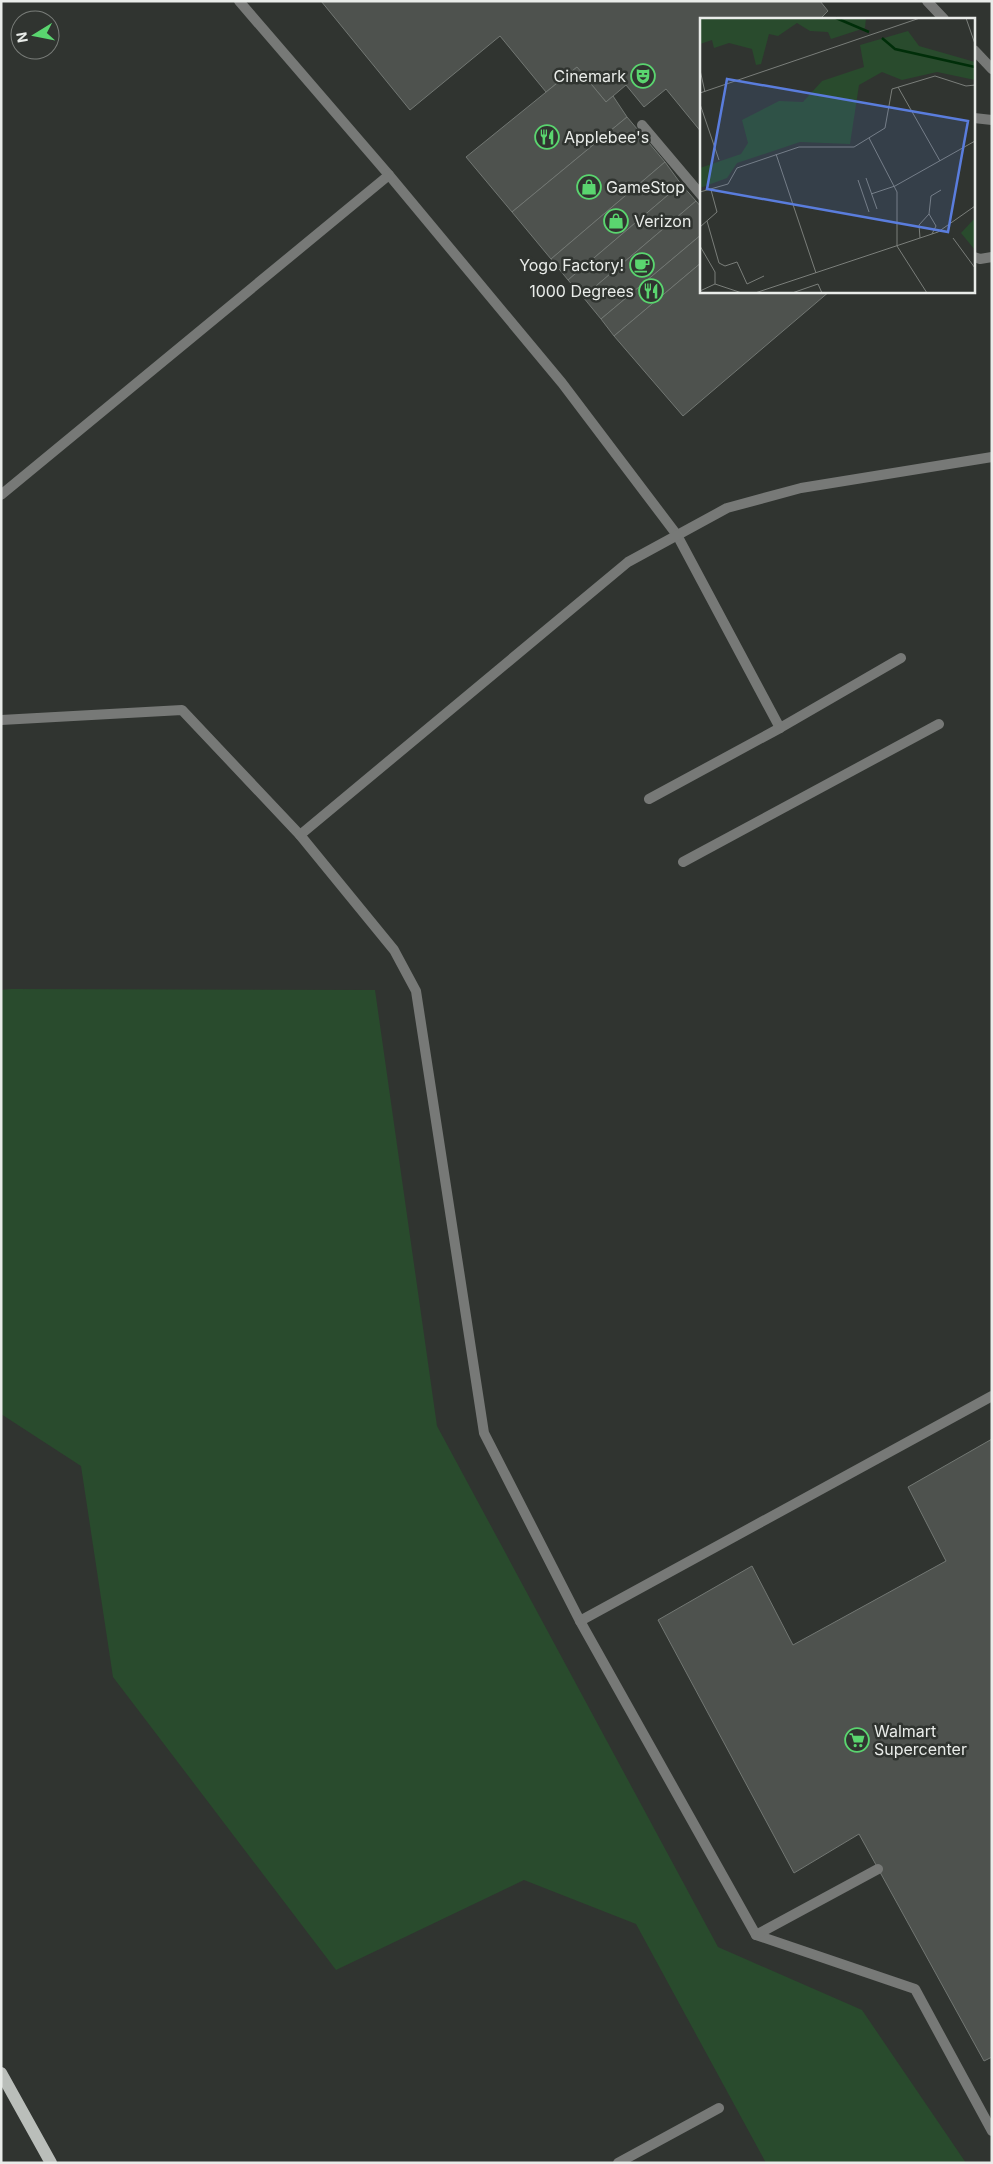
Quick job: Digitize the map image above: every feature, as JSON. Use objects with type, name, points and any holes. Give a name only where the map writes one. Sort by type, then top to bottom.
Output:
[{"type":"main road","points":[[1,2073],[51,2163]]},
{"type":"street","points":[[239,1],[389,175],[562,383],[677,535],[780,728]]},
{"type":"street","points":[[927,1],[943,18]]},
{"type":"street","points":[[976,52],[992,69]]},
{"type":"street","points":[[976,118],[992,120]]},
{"type":"street","points":[[642,125],[700,194]]},
{"type":"street","points":[[1,495],[389,175]]},
{"type":"street","points":[[976,258],[992,257]]},
{"type":"street","points":[[300,835],[628,562],[677,535],[727,508],[802,488],[992,456]]},
{"type":"street","points":[[650,799],[780,728],[900,658]]},
{"type":"street","points":[[1,720],[182,710],[300,835],[394,950],[416,991],[484,1433],[580,1621],[756,1935],[915,1989],[991,2128]]},
{"type":"street","points":[[683,862],[938,724]]},
{"type":"street","points":[[580,1621],[992,1396]]},
{"type":"street","points":[[756,1935],[878,1869]]},
{"type":"street","points":[[618,2163],[720,2108]]},
{"type":"green space","points":[[1,990],[375,990],[437,1426],[718,1947],[862,2010],[966,2163],[766,2163],[636,1924],[524,1880],[336,1970],[113,1677],[81,1466],[1,1414]]},
{"type":"building","name":"Cinemark","points":[[321,1],[820,1],[828,11],[821,18],[700,18],[700,131],[666,89],[644,107],[626,85],[606,102],[577,67],[546,92],[500,36],[410,110]]},
{"type":"building","name":"Applebee's","points":[[577,67],[606,102],[613,96],[627,117],[512,212],[466,157]]},
{"type":"building","name":"GameStop","points":[[627,117],[665,162],[551,259],[512,212]]},
{"type":"building","name":"Verizon","points":[[665,162],[681,184],[568,280],[551,259]]},
{"type":"building","points":[[681,184],[696,201],[583,297],[568,280]]},
{"type":"building","name":"Yogo Factory!","points":[[696,201],[700,206],[700,236],[601,319],[583,297]]},
{"type":"building","name":"1000 Degrees","points":[[700,236],[700,264],[614,336],[601,319]]},
{"type":"building","points":[[700,264],[700,292],[829,292],[683,416],[614,336]]},
{"type":"building","name":"Walmart Supercenter","points":[[992,1439],[992,2057],[984,2061],[859,1834],[794,1873],[658,1620],[752,1566],[793,1645],[946,1561],[908,1487]]},
{"type":"place","name":"Cinemark","points":[[643,76]]},
{"type":"place","name":"Applebee's","points":[[547,137]]},
{"type":"place","name":"GameStop","points":[[589,187]]},
{"type":"place","name":"Verizon","points":[[616,221]]},
{"type":"place","name":"Yogo Factory!","points":[[642,265]]},
{"type":"place","name":"1000 Degrees","points":[[651,291]]},
{"type":"place","name":"Walmart Supercenter","points":[[857,1740]]}]
